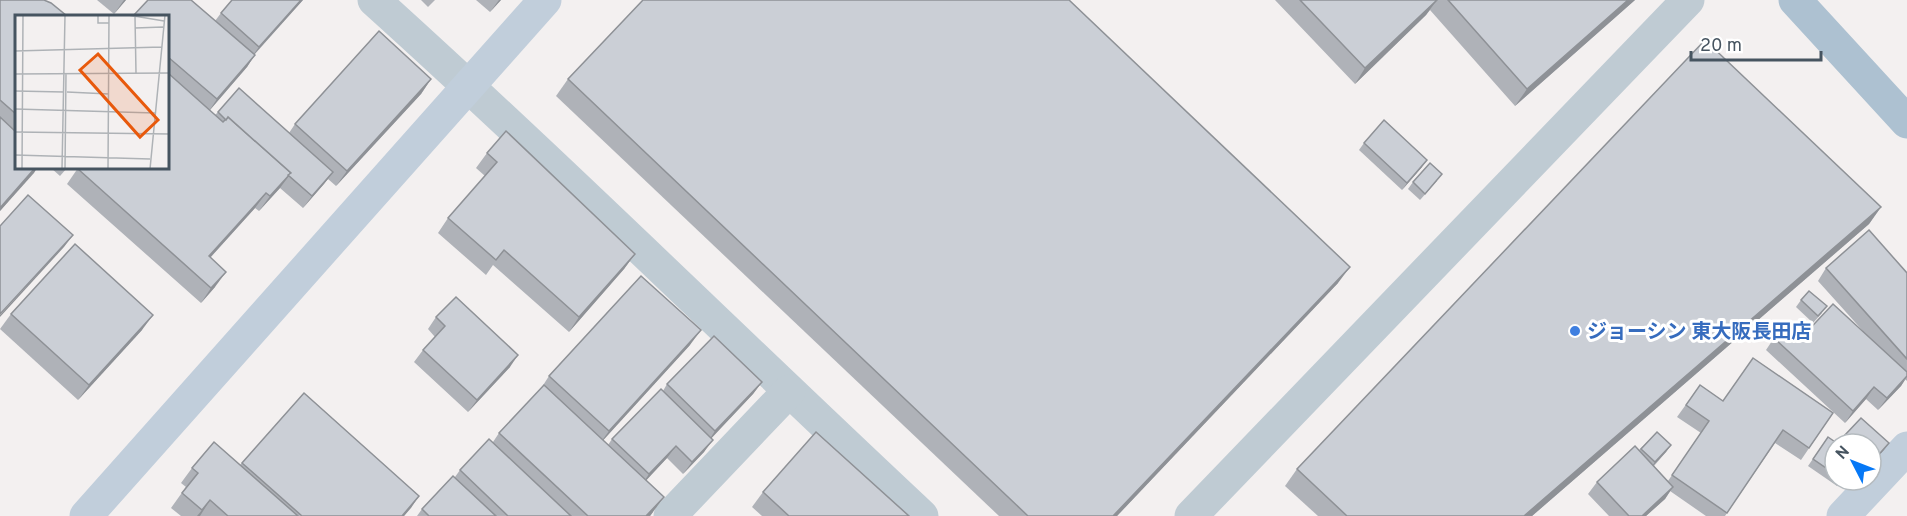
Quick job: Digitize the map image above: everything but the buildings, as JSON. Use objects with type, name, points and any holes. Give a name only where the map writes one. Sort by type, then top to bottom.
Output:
[{"type":"main road","points":[[1795,0],[1907,122]]},
{"type":"street","points":[[374,0],[469,85],[922,516]]},
{"type":"street","points":[[86,516],[545,0]]},
{"type":"street","points":[[1191,516],[1688,0]]},
{"type":"street","points":[[669,516],[789,391]]},
{"type":"street","points":[[1843,516],[1907,448]]},
{"type":"place","name":"ジョーシン 東大阪長田店","points":[[1575,331]]}]
